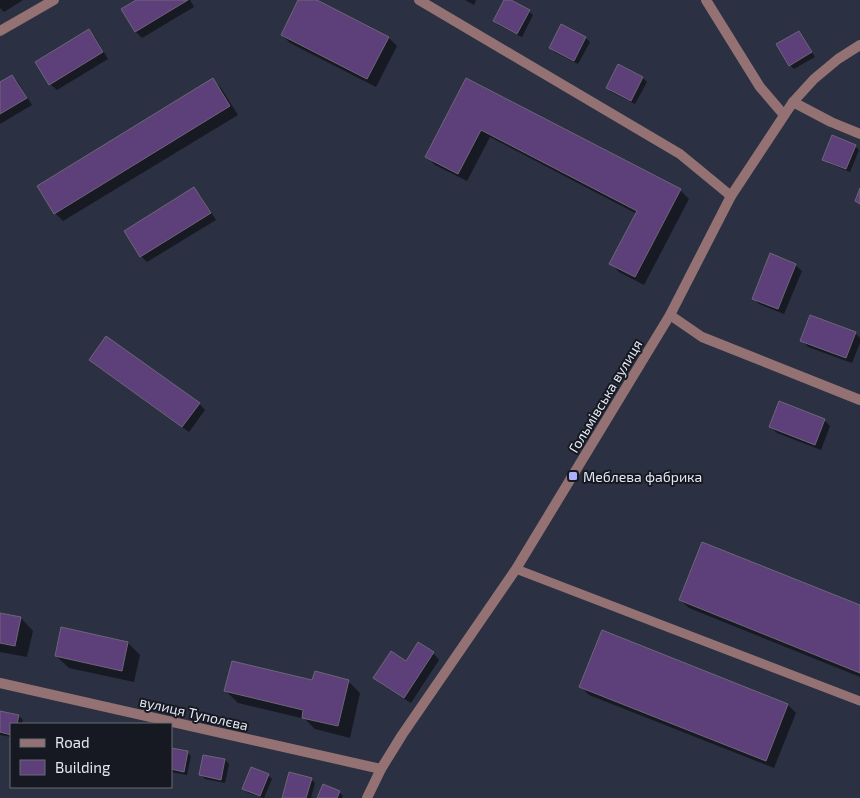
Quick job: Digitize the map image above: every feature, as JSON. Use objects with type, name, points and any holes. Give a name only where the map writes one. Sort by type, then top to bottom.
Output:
[{"type":"street","points":[[0,31],[54,0]]},
{"type":"street","points":[[419,0],[680,154],[731,196]]},
{"type":"street","points":[[706,0],[760,87],[784,115]]},
{"type":"street","name":"Гольмівська вулиця","points":[[367,798],[381,769],[402,735],[516,569],[670,316],[731,196],[784,115],[814,78],[860,45]]},
{"type":"street","points":[[793,102],[830,122],[860,134]]},
{"type":"street","points":[[670,316],[702,337],[860,400]]},
{"type":"street","name":"вулиця Туполєва","points":[[0,683],[381,769]]},
{"type":"lane","points":[[516,569],[860,701]]},
{"type":"building","points":[[136,0],[188,0],[135,32],[121,9]]},
{"type":"building","points":[[298,0],[317,0],[389,37],[367,79],[281,35]]},
{"type":"building","points":[[504,0],[511,0],[530,10],[517,34],[493,21]]},
{"type":"building","points":[[561,24],[586,37],[574,61],[549,48]]},
{"type":"building","points":[[89,29],[103,52],[49,85],[35,62]]},
{"type":"building","points":[[799,31],[812,52],[789,66],[776,44]]},
{"type":"building","points":[[618,64],[643,77],[631,101],[606,88]]},
{"type":"building","points":[[12,75],[27,98],[0,114],[0,82]]},
{"type":"building","points":[[213,78],[230,106],[54,214],[37,186]]},
{"type":"building","points":[[466,78],[681,189],[635,277],[609,264],[637,211],[481,130],[458,174],[425,157]]},
{"type":"building","points":[[832,135],[856,145],[846,169],[822,160]]},
{"type":"building","points":[[194,187],[211,213],[140,257],[124,231]]},
{"type":"building","points":[[860,188],[860,204],[855,201]]},
{"type":"building","points":[[770,253],[796,264],[778,309],[752,299]]},
{"type":"building","points":[[810,315],[856,332],[846,358],[800,341]]},
{"type":"building","points":[[106,336],[200,403],[182,427],[89,360]]},
{"type":"building","points":[[779,401],[825,419],[815,445],[769,427]]},
{"type":"building","points":[[702,542],[860,605],[860,673],[679,600]]},
{"type":"building","points":[[0,613],[21,617],[15,646],[0,643]]},
{"type":"building","points":[[61,627],[128,642],[122,671],[55,656]]},
{"type":"building","points":[[602,630],[788,704],[766,761],[579,687]]},
{"type":"building","points":[[418,642],[434,652],[404,698],[373,678],[391,651],[406,661]]},
{"type":"building","points":[[232,661],[312,680],[315,671],[349,680],[338,726],[302,718],[303,710],[224,691]]},
{"type":"building","points":[[0,711],[19,715],[17,723],[10,723],[10,735],[0,732]]},
{"type":"building","points":[[172,748],[188,751],[184,772],[172,769]]},
{"type":"building","points":[[203,755],[225,759],[221,780],[199,775]]},
{"type":"building","points":[[251,767],[269,774],[260,796],[242,789]]},
{"type":"building","points":[[289,772],[312,778],[306,798],[282,798]]},
{"type":"building","points":[[323,784],[340,791],[337,798],[317,798]]},
{"type":"place","name":"Меблева фабрика","points":[[573,476]]}]
